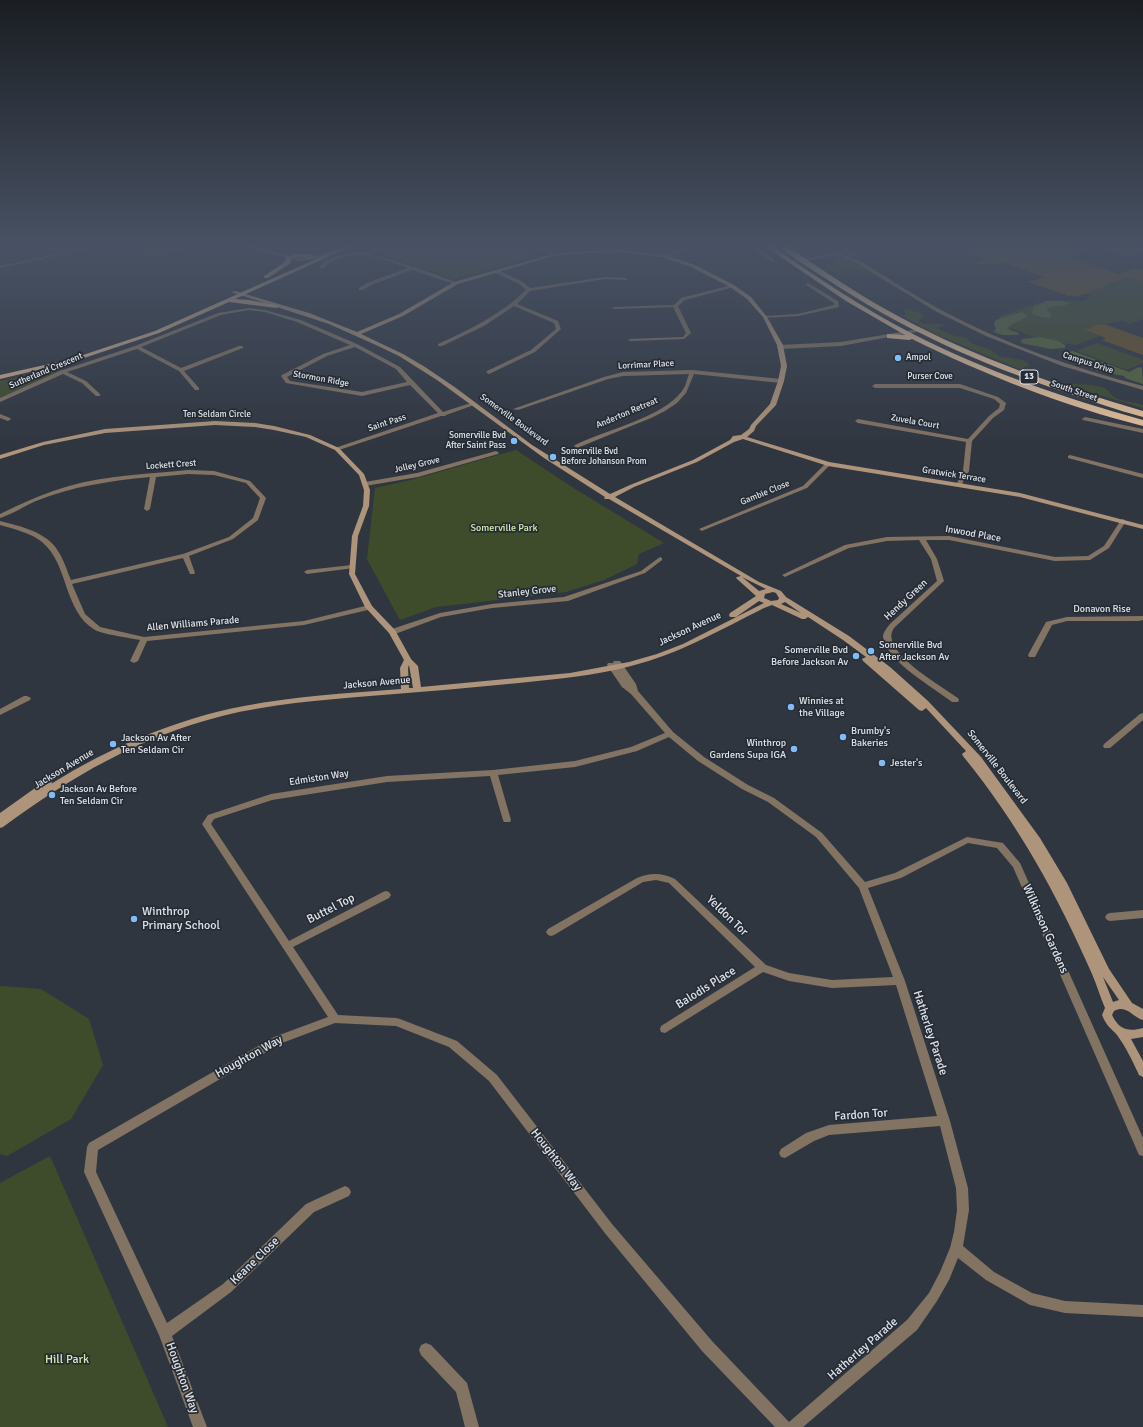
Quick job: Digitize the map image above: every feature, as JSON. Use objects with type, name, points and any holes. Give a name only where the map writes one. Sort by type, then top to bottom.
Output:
[{"type":"highway","name":"South Street","points":[[872,314],[931,346],[976,366],[1092,408],[1143,423]]},
{"type":"highway","name":"South Street","points":[[889,314],[916,329],[965,352],[1033,378],[1143,414]]},
{"type":"highway","points":[[890,336],[909,338],[931,346]]},
{"type":"main road","points":[[0,371],[109,343],[189,314]]},
{"type":"main road","points":[[0,378],[73,360],[130,342],[200,314]]},
{"type":"street","name":"Sutherland Crescent","points":[[0,400],[62,372],[137,347],[222,314]]},
{"type":"street","name":"Sutherland Crescent","points":[[274,314],[299,321],[355,345],[398,368],[410,383],[443,415]]},
{"type":"street","name":"Somerville Boulevard","points":[[296,314],[354,334]]},
{"type":"street","name":"Somerville Boulevard","points":[[305,314],[354,334],[420,370],[474,407],[516,440],[604,496],[736,576],[764,601],[809,619],[859,654],[919,705],[972,761],[999,796],[1034,848],[1052,881],[1095,971],[1110,1008],[1107,1015],[1108,1019],[1111,1024],[1120,1031]]},
{"type":"street","points":[[354,334],[403,314]]},
{"type":"street","points":[[440,345],[482,325],[499,314]]},
{"type":"street","points":[[489,372],[533,351],[559,329],[556,322],[536,314]]},
{"type":"street","points":[[630,340],[684,338],[689,333],[679,314]]},
{"type":"street","points":[[604,496],[628,489],[632,486],[695,461],[732,441],[738,440],[742,435],[752,430],[753,426],[773,405],[782,381],[784,366],[780,346],[762,314]]},
{"type":"street","points":[[765,317],[804,314]]},
{"type":"street","name":"Campus Drive","points":[[946,314],[988,334],[1064,364],[1143,388]]},
{"type":"street","points":[[780,346],[838,342],[916,329]]},
{"type":"street","points":[[780,346],[841,344],[890,336],[903,331]]},
{"type":"street","name":"Stormon Ridge","points":[[355,345],[325,355],[284,376],[288,382],[362,394],[410,383]]},
{"type":"street","points":[[137,347],[181,370],[197,389]]},
{"type":"street","points":[[181,370],[241,347]]},
{"type":"street","points":[[62,372],[84,382],[98,395]]},
{"type":"street","name":"Lorrimar Place","points":[[516,409],[606,378],[623,374],[692,372],[782,381]]},
{"type":"street","name":"Anderton Retreat","points":[[577,446],[588,439],[652,415],[670,404],[684,392],[692,372]]},
{"type":"street","name":"Purser Cove","points":[[875,386],[960,386],[1003,403],[1002,409],[991,417],[969,441]]},
{"type":"street","name":"Saint Pass","points":[[337,449],[392,430],[443,415],[453,415],[474,407]]},
{"type":"street","points":[[0,416],[8,418]]},
{"type":"street","points":[[1085,419],[1143,431]]},
{"type":"street","name":"Zuvela Court","points":[[858,421],[969,441]]},
{"type":"street","name":"Ten Seldam Circle","points":[[0,457],[43,444],[105,432],[215,423],[255,425],[274,428],[308,436],[337,449],[356,468],[367,490],[366,506],[356,536],[352,574],[369,607],[392,632],[408,660],[414,666],[417,688]]},
{"type":"street","name":"Gratwick Terrace","points":[[742,435],[828,464],[1020,495],[1143,527]]},
{"type":"street","points":[[959,485],[966,472],[969,441]]},
{"type":"street","name":"Jolley Grove","points":[[365,484],[418,475],[496,453]]},
{"type":"street","points":[[1070,457],[1143,476]]},
{"type":"street","name":"Gambie Close","points":[[702,529],[805,487],[828,464]]},
{"type":"street","name":"Lockett Crest","points":[[0,516],[33,500],[71,487],[110,478],[153,476],[188,472],[214,473],[248,482],[262,498],[256,519],[231,538],[185,555],[68,582]]},
{"type":"street","points":[[147,509],[153,476]]},
{"type":"street","name":"Somerville Boulevard","points":[[604,496],[757,583],[782,594],[784,598],[846,638],[887,669],[917,695],[978,759],[1037,840],[1064,885],[1105,971],[1138,1010]]},
{"type":"street","name":"Inwood Place","points":[[785,576],[847,546],[887,539],[949,538],[1055,559],[1090,558],[1107,547],[1123,521]]},
{"type":"street","name":"Allen Williams Parade","points":[[0,523],[27,532],[44,540],[55,551],[82,615],[98,629],[144,639],[304,623],[369,607]]},
{"type":"street","name":"Hendy Green","points":[[921,538],[934,559],[941,581],[894,624],[888,631],[887,637],[892,651],[901,660],[955,700]]},
{"type":"street","points":[[185,555],[192,573]]},
{"type":"street","name":"Stanley Grove","points":[[392,632],[440,614],[492,606],[565,599],[643,572],[660,560]]},
{"type":"street","points":[[307,572],[352,567]]},
{"type":"street","points":[[760,597],[762,592],[773,590]]},
{"type":"street","name":"Jackson Avenue","points":[[615,666],[671,646],[728,618],[760,597]]},
{"type":"street","points":[[773,604],[781,602],[784,598]]},
{"type":"street","name":"Jackson Avenue","points":[[0,817],[42,787],[97,755],[139,736],[190,718],[223,709],[280,698],[555,678],[615,666],[675,649],[761,606],[773,604]]},
{"type":"street","name":"Donavon Rise","points":[[1032,655],[1049,624],[1067,619],[1143,618]]},
{"type":"street","points":[[134,661],[144,639]]},
{"type":"street","points":[[405,689],[404,668],[408,660]]},
{"type":"street","name":"Hatherley Parade","points":[[615,666],[625,686],[634,692],[670,734],[701,758],[745,787],[771,800],[819,835],[863,886],[900,981],[944,1121],[962,1188],[962,1217],[956,1248],[945,1276],[933,1296],[912,1324],[793,1427]]},
{"type":"street","name":"Jackson Avenue","points":[[0,825],[41,794],[94,762],[148,737],[199,719],[273,703],[405,689]]},
{"type":"street","points":[[0,712],[27,698]]},
{"type":"street","points":[[1107,746],[1143,716]]},
{"type":"street","name":"Edmiston Way","points":[[335,1019],[206,824],[211,817],[271,797],[387,779],[493,772],[575,764],[634,749],[670,734]]},
{"type":"street","points":[[493,772],[507,820]]},
{"type":"street","name":"Wilkinson Gardens","points":[[863,886],[898,876],[967,840],[1000,845],[1017,866],[1143,1151]]},
{"type":"street","name":"Yeldon Tor","points":[[551,932],[640,880],[647,877],[657,876],[672,881],[762,968],[788,977],[832,984],[900,981]]},
{"type":"street","name":"Buttel Top","points":[[287,946],[386,896]]},
{"type":"street","points":[[1110,917],[1143,914]]},
{"type":"street","name":"Balodis Place","points":[[665,1030],[762,968]]},
{"type":"street","points":[[1110,1008],[1118,1004],[1138,1010]]},
{"type":"street","name":"Houghton Way","points":[[200,1427],[165,1333],[90,1172],[93,1147],[278,1040],[335,1019],[396,1022],[453,1044],[493,1078],[613,1234],[707,1346],[784,1427]]},
{"type":"street","points":[[1120,1031],[1131,1035],[1143,1032]]},
{"type":"street","points":[[1120,1031],[1143,1072]]},
{"type":"street","name":"Fardon Tor","points":[[786,1153],[810,1137],[829,1130],[944,1121]]},
{"type":"street","name":"Keane Close","points":[[165,1333],[228,1288],[310,1208],[344,1192]]},
{"type":"street","points":[[956,1248],[990,1276],[1030,1299],[1066,1307],[1143,1311]]},
{"type":"street","points":[[426,1350],[462,1388],[472,1427]]},
{"type":"green space","points":[[905,314],[922,314],[922,318],[918,321],[922,323],[947,326],[940,326],[937,328],[952,335],[966,338],[971,343],[991,350],[1001,357],[1023,360],[1030,365],[1022,368],[1022,370],[938,335],[901,315],[906,315]]},
{"type":"green space","points":[[1009,314],[1143,314],[1143,319],[1129,324],[1124,321],[1091,326],[1093,328],[1084,330],[1099,336],[1076,345],[1041,340],[1009,327],[999,317]]},
{"type":"green space","points":[[1016,314],[1027,315],[1027,317],[1014,323],[1008,328],[1019,333],[1018,335],[1003,335],[994,332],[996,328],[994,324],[995,321]]},
{"type":"green space","points":[[1032,314],[1051,314],[1052,315],[1049,318]]},
{"type":"green space","points":[[1040,337],[1058,341],[1065,345],[1065,348],[1051,349],[1021,343],[1022,339]]},
{"type":"green space","points":[[1097,343],[1143,360],[1143,363],[1127,370],[1077,351]]},
{"type":"green space","points":[[1073,351],[1129,372],[1139,367],[1142,368],[1143,384],[1125,378],[1124,376],[1098,371],[1064,358],[1063,356],[1068,352]]},
{"type":"green space","points":[[60,366],[62,371],[0,398],[0,381]]},
{"type":"green space","points":[[1063,384],[1102,387],[1116,398],[1143,405],[1143,408]]},
{"type":"green space","name":"Somerville Park","points":[[516,450],[575,489],[664,543],[639,554],[637,564],[604,580],[566,592],[436,607],[400,620],[367,559],[375,488],[411,480]]},
{"type":"green space","points":[[0,986],[41,989],[89,1019],[103,1065],[71,1119],[7,1156],[0,1154]]},
{"type":"green space","name":"Hill Park","points":[[50,1156],[168,1427],[0,1427],[0,1183]]},
{"type":"building","points":[[1104,324],[1143,338],[1143,355],[1102,340],[1106,338],[1084,330],[1093,328],[1090,326]]},
{"type":"place","name":"Ampol","points":[[898,358]]},
{"type":"place","name":"Somerville Bvd After Saint Pass","points":[[514,441]]},
{"type":"place","name":"Somerville Bvd Before Johanson Prom","points":[[553,457]]},
{"type":"place","name":"Somerville Bvd After Jackson Av","points":[[871,651]]},
{"type":"place","name":"Somerville Bvd Before Jackson Av","points":[[856,656]]},
{"type":"place","name":"Winnies at the Village","points":[[791,707]]},
{"type":"place","name":"Brumby's Bakeries","points":[[843,737]]},
{"type":"place","name":"Jackson Av After Ten Seldam Cir","points":[[113,744]]},
{"type":"place","name":"Winthrop Gardens Supa IGA","points":[[794,749]]},
{"type":"place","name":"Jester's","points":[[882,763]]},
{"type":"place","name":"Jackson Av Before Ten Seldam Cir","points":[[52,795]]},
{"type":"place","name":"Winthrop Primary School","points":[[134,919]]}]
